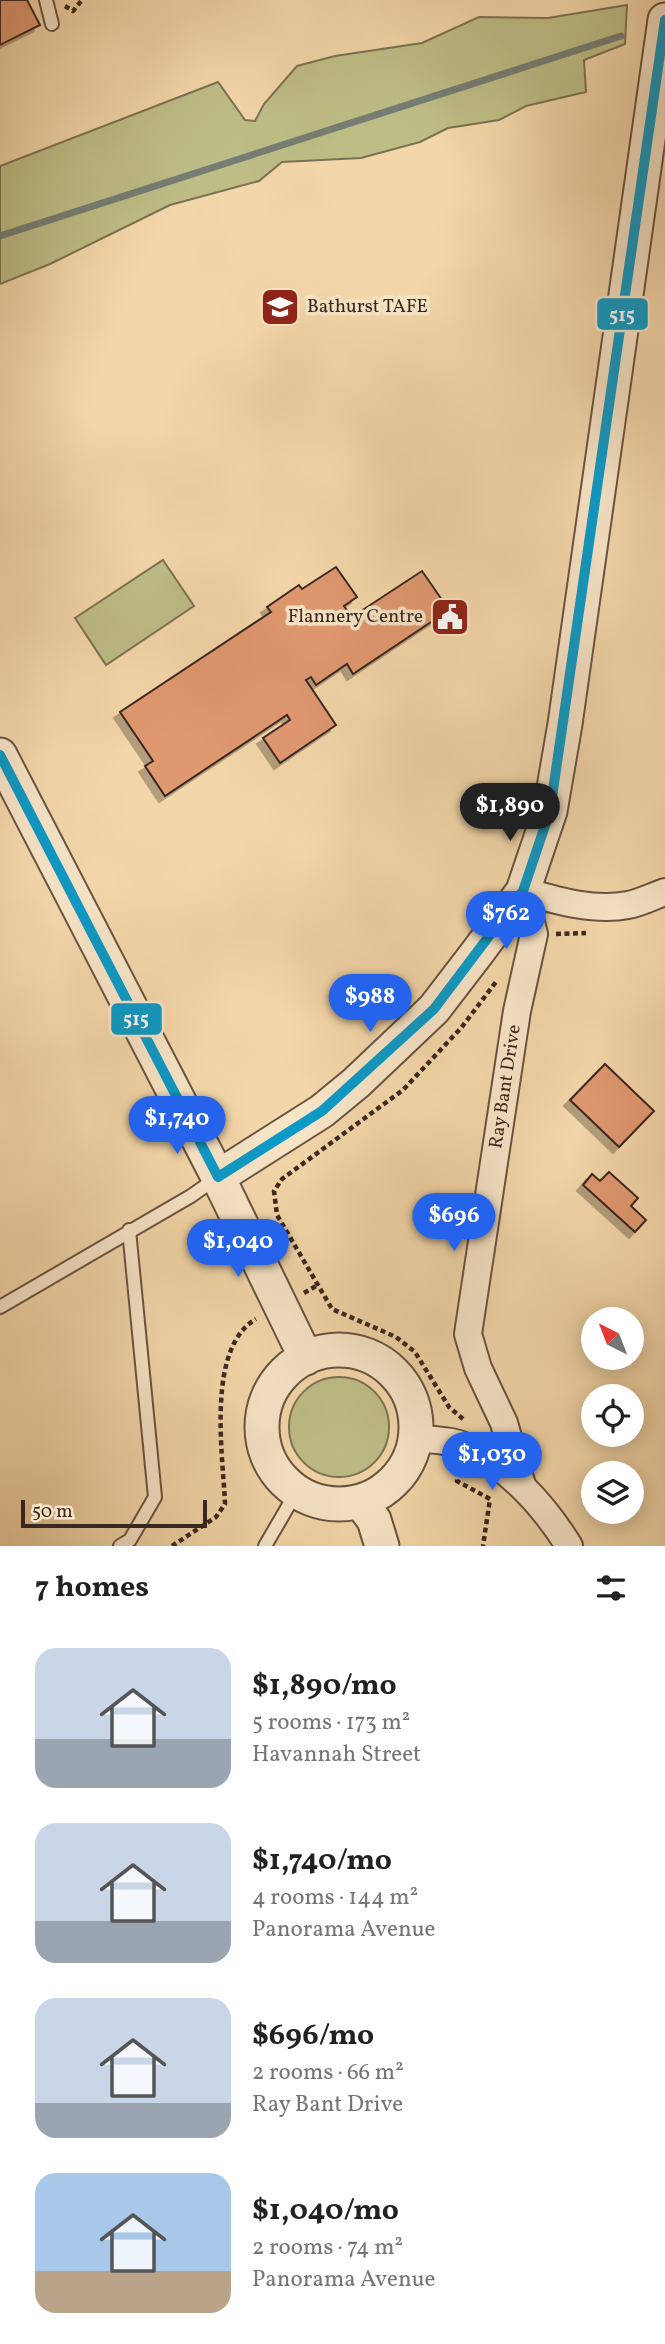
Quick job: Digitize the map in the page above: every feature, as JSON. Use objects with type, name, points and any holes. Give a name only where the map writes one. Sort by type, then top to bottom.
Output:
[{"type":"street","points":[[218,1177],[322,1111],[392,1051],[434,1009],[523,891],[550,811],[565,724],[665,20]]},
{"type":"street","points":[[0,755],[218,1177],[306,1358]]},
{"type":"street","points":[[523,891],[559,901],[601,906],[627,905],[665,892]]},
{"type":"street","name":"Ray Bant Drive","points":[[522,1485],[504,1423],[478,1368],[468,1334],[517,1011],[534,934],[523,891]]},
{"type":"street","points":[[329,1350],[352,1351],[375,1358],[394,1372],[408,1391],[415,1414],[416,1438],[410,1459],[397,1478],[380,1492],[360,1501],[338,1504],[316,1501],[297,1492],[280,1476],[268,1456],[263,1422],[272,1389],[287,1371],[306,1358],[329,1350]]},
{"type":"street","name":"Ray Bant Drive","points":[[416,1438],[463,1445],[522,1485],[547,1511],[569,1546]]},
{"type":"street","points":[[360,1501],[374,1520],[382,1546]]},
{"type":"lane","points":[[46,0],[52,24]]},
{"type":"lane","points":[[0,1307],[191,1196],[218,1177]]},
{"type":"lane","points":[[120,1546],[130,1539],[155,1497],[129,1230]]},
{"type":"lane","points":[[265,1546],[297,1492]]},
{"type":"path","points":[[56,0],[73,11],[82,0]]},
{"type":"path","points":[[532,945],[555,934],[589,933]]},
{"type":"path","points":[[469,1424],[449,1407],[415,1352],[396,1337],[332,1309],[277,1215],[274,1191],[282,1179],[403,1090],[461,1028],[501,975]]},
{"type":"path","points":[[172,1546],[216,1517],[225,1504],[222,1390],[227,1358],[240,1329],[252,1320]]},
{"type":"path","points":[[457,1463],[457,1481],[491,1499],[483,1546]]},
{"type":"shaded area","points":[[627,5],[625,44],[584,60],[586,92],[526,106],[499,120],[448,128],[420,142],[361,158],[282,162],[259,181],[170,205],[50,264],[0,284],[0,166],[218,82],[245,120],[255,121],[264,104],[297,66],[335,56],[422,43],[479,17],[548,18]]},
{"type":"shaded area","points":[[163,560],[194,606],[106,665],[75,618]]},
{"type":"shaded area","points":[[339,1377],[367,1385],[381,1399],[389,1427],[381,1455],[367,1469],[339,1477],[311,1469],[297,1455],[289,1427],[297,1399],[311,1385]]},
{"type":"building","points":[[0,0],[27,0],[40,25],[0,45]]},
{"type":"building","points":[[336,567],[357,597],[344,606],[352,617],[422,571],[449,610],[353,674],[347,664],[316,685],[311,677],[306,680],[336,725],[280,763],[263,738],[290,720],[287,715],[165,796],[145,766],[153,761],[120,712],[271,612],[267,607],[299,585],[302,589]]},
{"type":"building","points":[[605,1064],[654,1111],[619,1147],[570,1100]]},
{"type":"building","points":[[609,1172],[638,1198],[631,1206],[646,1220],[635,1232],[583,1185],[592,1174],[600,1181]]},
{"type":"waterway","points":[[0,236],[621,36]]},
{"type":"transit line","name":"515","points":[[0,755],[218,1177],[322,1111],[434,1009],[523,891],[550,811],[665,20]]},
{"type":"place","name":"Bathurst TAFE","points":[[280,307]]},
{"type":"place","name":"Flannery Centre","points":[[450,617]]}]
